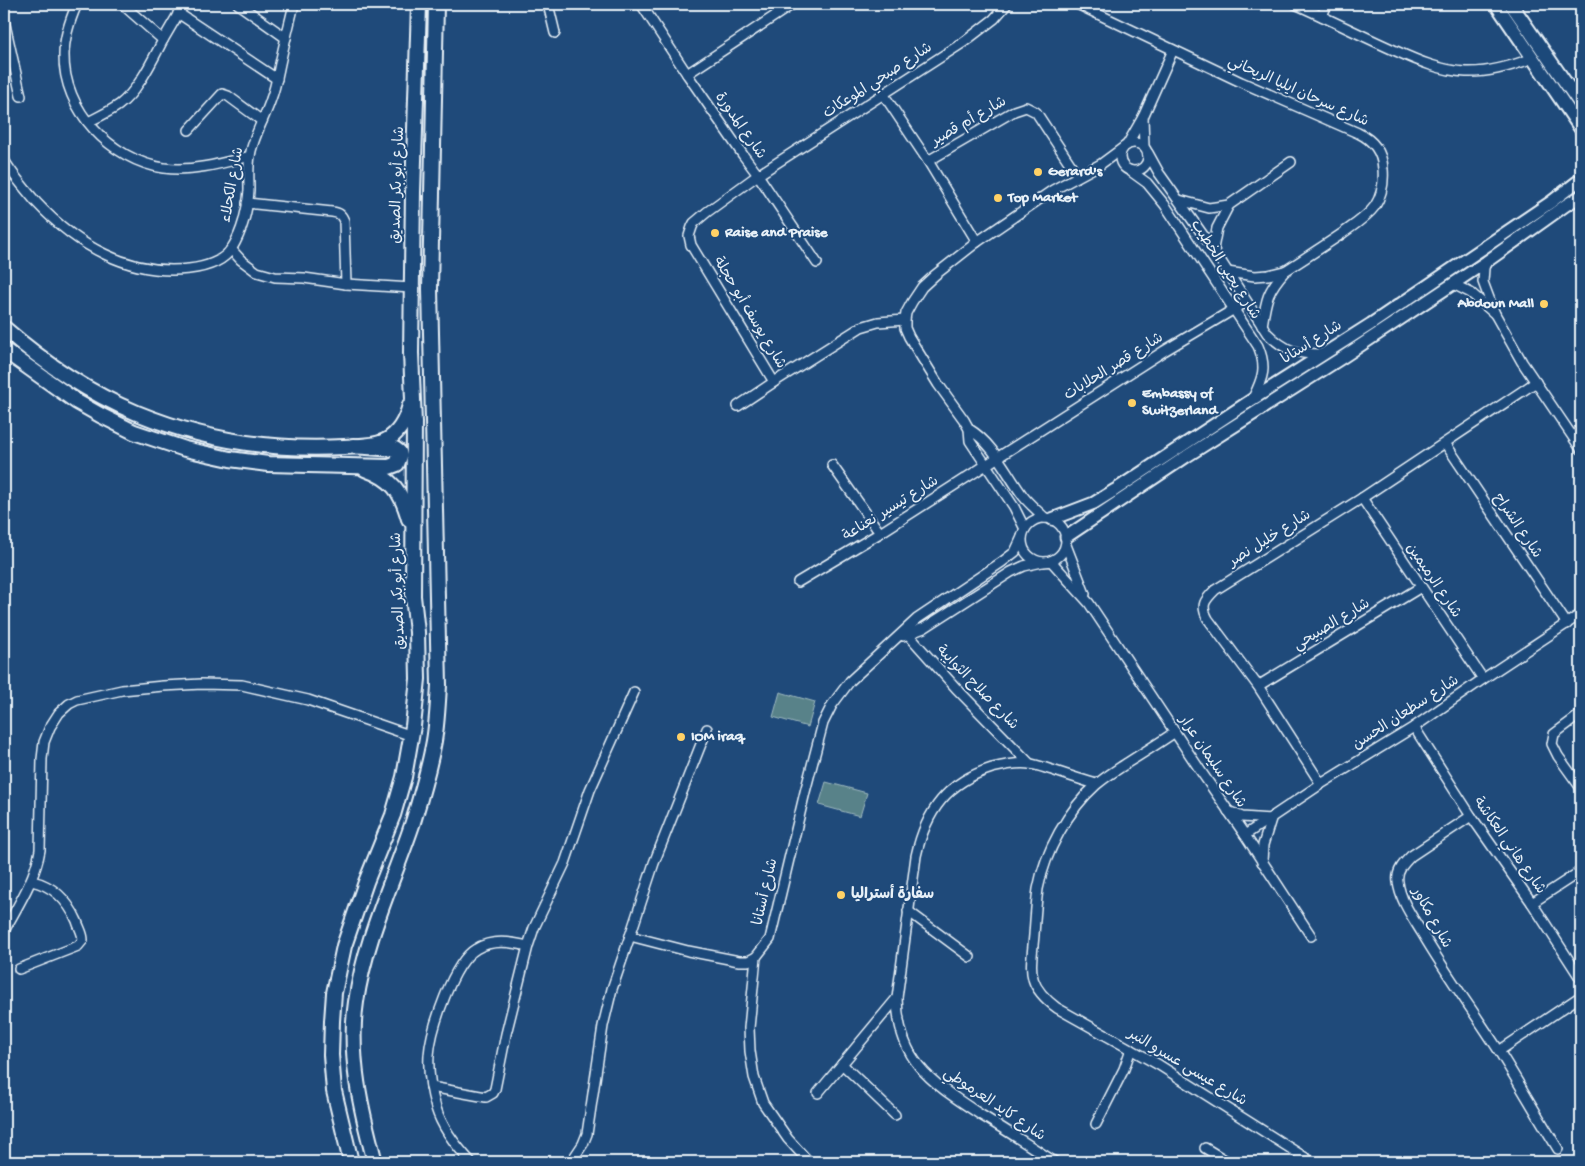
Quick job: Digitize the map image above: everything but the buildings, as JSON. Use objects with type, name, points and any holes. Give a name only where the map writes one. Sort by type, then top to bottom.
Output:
[{"type":"main road","name":"شارع أبو بكر الصديق","points":[[352,1162],[334,1091],[331,1055],[334,993],[344,946],[366,882],[393,815],[404,777],[412,736],[418,679],[417,632],[413,596],[412,288],[419,4]]},
{"type":"main road","points":[[375,1162],[365,1125],[357,1080],[354,1051],[356,1002],[369,941],[412,823],[426,777],[434,741],[439,685],[430,289],[436,4]]},
{"type":"main road","points":[[1496,4],[1581,129]]},
{"type":"main road","points":[[1511,4],[1581,105]]},
{"type":"main road","points":[[4,328],[47,362],[88,388],[136,413],[167,424],[230,441],[273,447],[327,448],[377,444],[385,441],[395,433],[407,416],[413,392]]},
{"type":"main road","points":[[4,350],[77,402],[100,415],[134,432],[185,450],[230,460],[268,464],[328,466],[394,467],[400,456],[395,449],[391,448],[353,446]]},
{"type":"main road","points":[[355,466],[379,474],[392,484],[402,499],[413,532]]},
{"type":"street","points":[[77,4],[68,31],[64,65],[76,102],[88,122],[106,141],[125,154],[152,166],[165,168],[192,168],[250,156]]},
{"type":"street","points":[[122,4],[163,40]]},
{"type":"street","points":[[88,122],[118,106],[129,95],[148,67],[184,4]]},
{"type":"street","points":[[238,4],[286,38]]},
{"type":"street","name":"شارع الكحلاء","points":[[231,249],[237,239],[247,203],[250,156],[271,100],[294,4]]},
{"type":"street","points":[[548,4],[555,33]]},
{"type":"street","name":"شارع المدورة","points":[[641,4],[817,263]]},
{"type":"street","points":[[687,74],[792,4]]},
{"type":"street","name":"شارع صبحي الموعكات","points":[[758,174],[884,95],[977,33],[994,19],[1007,4]]},
{"type":"street","name":"شارع سرحان ايليا الريحاني","points":[[1077,4],[1241,82],[1358,133],[1371,141],[1376,147],[1383,174],[1381,193],[1374,207],[1355,224],[1285,271],[1269,290],[1262,326]]},
{"type":"street","points":[[1295,4],[1404,55],[1448,70],[1466,72],[1493,70],[1533,58]]},
{"type":"street","points":[[1322,16],[1327,4]]},
{"type":"street","points":[[178,13],[277,79]]},
{"type":"street","points":[[4,20],[21,96]]},
{"type":"street","points":[[1127,168],[1122,163],[1120,155],[1143,117],[1174,50]]},
{"type":"street","points":[[188,130],[222,94],[228,96],[262,121]]},
{"type":"street","points":[[884,95],[928,161],[977,242]]},
{"type":"street","name":"شارع أم قصير","points":[[928,161],[1014,111],[1026,107],[1036,112],[1078,176]]},
{"type":"street","points":[[1101,164],[1134,171],[1142,168],[1147,162],[1143,117]]},
{"type":"street","points":[[969,430],[978,435],[998,458],[1024,497],[1048,518],[1059,523],[1064,529],[1066,541],[1063,552],[1058,558],[1046,562],[1033,559],[1027,554],[1023,546],[1024,533],[1014,507],[970,441],[969,430],[964,420],[918,352],[905,328],[905,320],[909,307],[922,287],[954,258],[1053,190],[1101,164],[1125,146],[1138,143],[1146,150]]},
{"type":"street","name":"شارع يحيى الخطيب","points":[[1146,150],[1159,173],[1213,250],[1262,326],[1278,344],[1290,351],[1304,354],[1323,354]]},
{"type":"street","points":[[4,160],[23,187],[61,225],[97,251],[126,263],[142,268],[159,270],[197,268],[219,260],[231,249],[245,263],[258,272],[275,277],[412,288]]},
{"type":"street","name":"شارع يحيى الخطيب","points":[[1213,250],[1219,222],[1229,205],[1291,162]]},
{"type":"street","name":"شارع يحيى الخطيب","points":[[1127,168],[1147,183],[1165,205],[1258,346],[1264,366],[1263,375],[1253,399]]},
{"type":"street","name":"شارع يوسف أبو حجلة","points":[[758,174],[694,223],[689,240],[774,382]]},
{"type":"street","name":"شارع أستانا","points":[[1048,518],[1065,515],[1094,503],[1371,324],[1482,250],[1581,179]]},
{"type":"street","name":"شارع أستانا","points":[[1066,541],[1187,456],[1343,357],[1581,196]]},
{"type":"street","name":"شارع يحيى الخطيب","points":[[1179,200],[1209,208],[1229,205]]},
{"type":"street","points":[[247,203],[332,212],[342,215],[344,221],[346,284]]},
{"type":"street","points":[[1486,262],[1483,282],[1495,314],[1522,362],[1581,449]]},
{"type":"street","name":"شارع سرحان ايليا الريحاني","points":[[1227,272],[1256,276],[1285,271]]},
{"type":"street","points":[[1453,284],[1471,293],[1495,314]]},
{"type":"street","name":"شارع قصر الحلابات","points":[[998,458],[1164,351],[1246,302]]},
{"type":"street","points":[[738,406],[861,327],[878,322],[905,320]]},
{"type":"street","name":"شارع خليل نصر","points":[[1321,784],[1258,686],[1208,619],[1204,611],[1206,599],[1215,590],[1362,498],[1536,382]]},
{"type":"street","name":"شارع الشراح","points":[[1445,443],[1567,624]]},
{"type":"street","name":"شارع تيسير نعناعة","points":[[798,582],[998,458]]},
{"type":"street","points":[[832,465],[880,532]]},
{"type":"street","name":"شارع الرميمين","points":[[1362,498],[1483,679]]},
{"type":"street","points":[[1024,533],[1030,523],[1037,519],[1048,518]]},
{"type":"street","name":"شارع أستانا","points":[[906,633],[917,620],[963,590],[1014,552],[1024,533]]},
{"type":"street","name":"شارع سليمان عرار","points":[[1066,541],[1074,568],[1089,603],[1311,936]]},
{"type":"street","name":"شارع أستانا","points":[[756,957],[770,939],[805,792],[827,713],[850,681],[906,633],[924,628],[1011,572],[1024,566],[1046,562]]},
{"type":"street","name":"شارع سليمان عرار","points":[[1046,562],[1089,603]]},
{"type":"street","name":"شارع الصبيحي","points":[[1258,686],[1421,587]]},
{"type":"street","name":"شارع سطعان الحسن","points":[[1245,836],[1321,784],[1414,727],[1581,614]]},
{"type":"street","name":"شارع صلاح الثوايبة","points":[[906,633],[1030,764]]},
{"type":"street","points":[[4,931],[32,881],[37,867],[40,850],[44,742],[50,727],[59,713],[77,700],[122,690],[163,686],[202,684],[242,685],[316,703],[412,736]]},
{"type":"street","points":[[431,1087],[482,1096],[493,1093],[528,946],[541,912],[565,863],[590,790],[634,692]]},
{"type":"street","points":[[1581,714],[1554,734],[1552,744],[1558,756],[1581,788]]},
{"type":"street","name":"شارع هاني العكاشة","points":[[1414,727],[1471,816],[1581,979]]},
{"type":"street","points":[[571,1162],[587,1134],[603,1026],[612,990],[654,864],[707,729]]},
{"type":"street","points":[[1096,784],[1176,732]]},
{"type":"street","name":"شارع كايد العرموطي","points":[[1055,1162],[947,1092],[926,1075],[913,1058],[903,1036],[897,1014],[897,998],[916,856],[927,820],[943,798],[960,783],[972,776],[1008,764],[1030,764],[1096,784]]},
{"type":"street","name":"شارع عيسى عسرو النبر","points":[[1096,784],[1080,801],[1057,837],[1047,858],[1038,890],[1031,971],[1039,991],[1057,1008],[1159,1065],[1312,1162]]},
{"type":"street","points":[[1228,811],[1242,817],[1271,819],[1263,845],[1262,862]]},
{"type":"street","name":"شارع مكاور","points":[[1471,816],[1411,856],[1399,872],[1397,879],[1399,889],[1438,960],[1499,1051],[1558,1149]]},
{"type":"street","points":[[1532,904],[1581,872]]},
{"type":"street","points":[[19,969],[78,946],[83,940],[83,935],[68,904],[54,890],[32,881]]},
{"type":"street","points":[[908,911],[970,957]]},
{"type":"street","points":[[630,936],[688,951],[739,961],[748,961],[756,957]]},
{"type":"street","points":[[471,1162],[440,1118],[435,1107],[428,1069],[432,1037],[450,985],[466,956],[486,944],[497,942],[528,946]]},
{"type":"street","points":[[756,957],[749,1028],[754,1078],[763,1103],[788,1139],[809,1162]]},
{"type":"street","points":[[1499,1051],[1581,996]]},
{"type":"street","points":[[818,1093],[897,998]]},
{"type":"street","points":[[1096,1124],[1124,1070],[1131,1049]]},
{"type":"street","points":[[842,1064],[895,1115]]},
{"type":"street","points":[[1205,1148],[1228,1162]]},
{"type":"green space","points":[[780,692],[815,702],[808,727],[773,717]]},
{"type":"green space","points":[[826,782],[867,793],[860,816],[819,805]]},
{"type":"place","name":"Gerard's","points":[[1038,172]]},
{"type":"place","name":"Top Market","points":[[998,198]]},
{"type":"place","name":"Raise and Praise","points":[[715,233]]},
{"type":"place","name":"Abdoun Mall","points":[[1544,304]]},
{"type":"place","name":"Embassy of Switzerland","points":[[1132,403]]},
{"type":"place","name":"IOM iraq","points":[[681,737]]},
{"type":"place","name":"سفارة أستراليا","points":[[841,895]]}]
